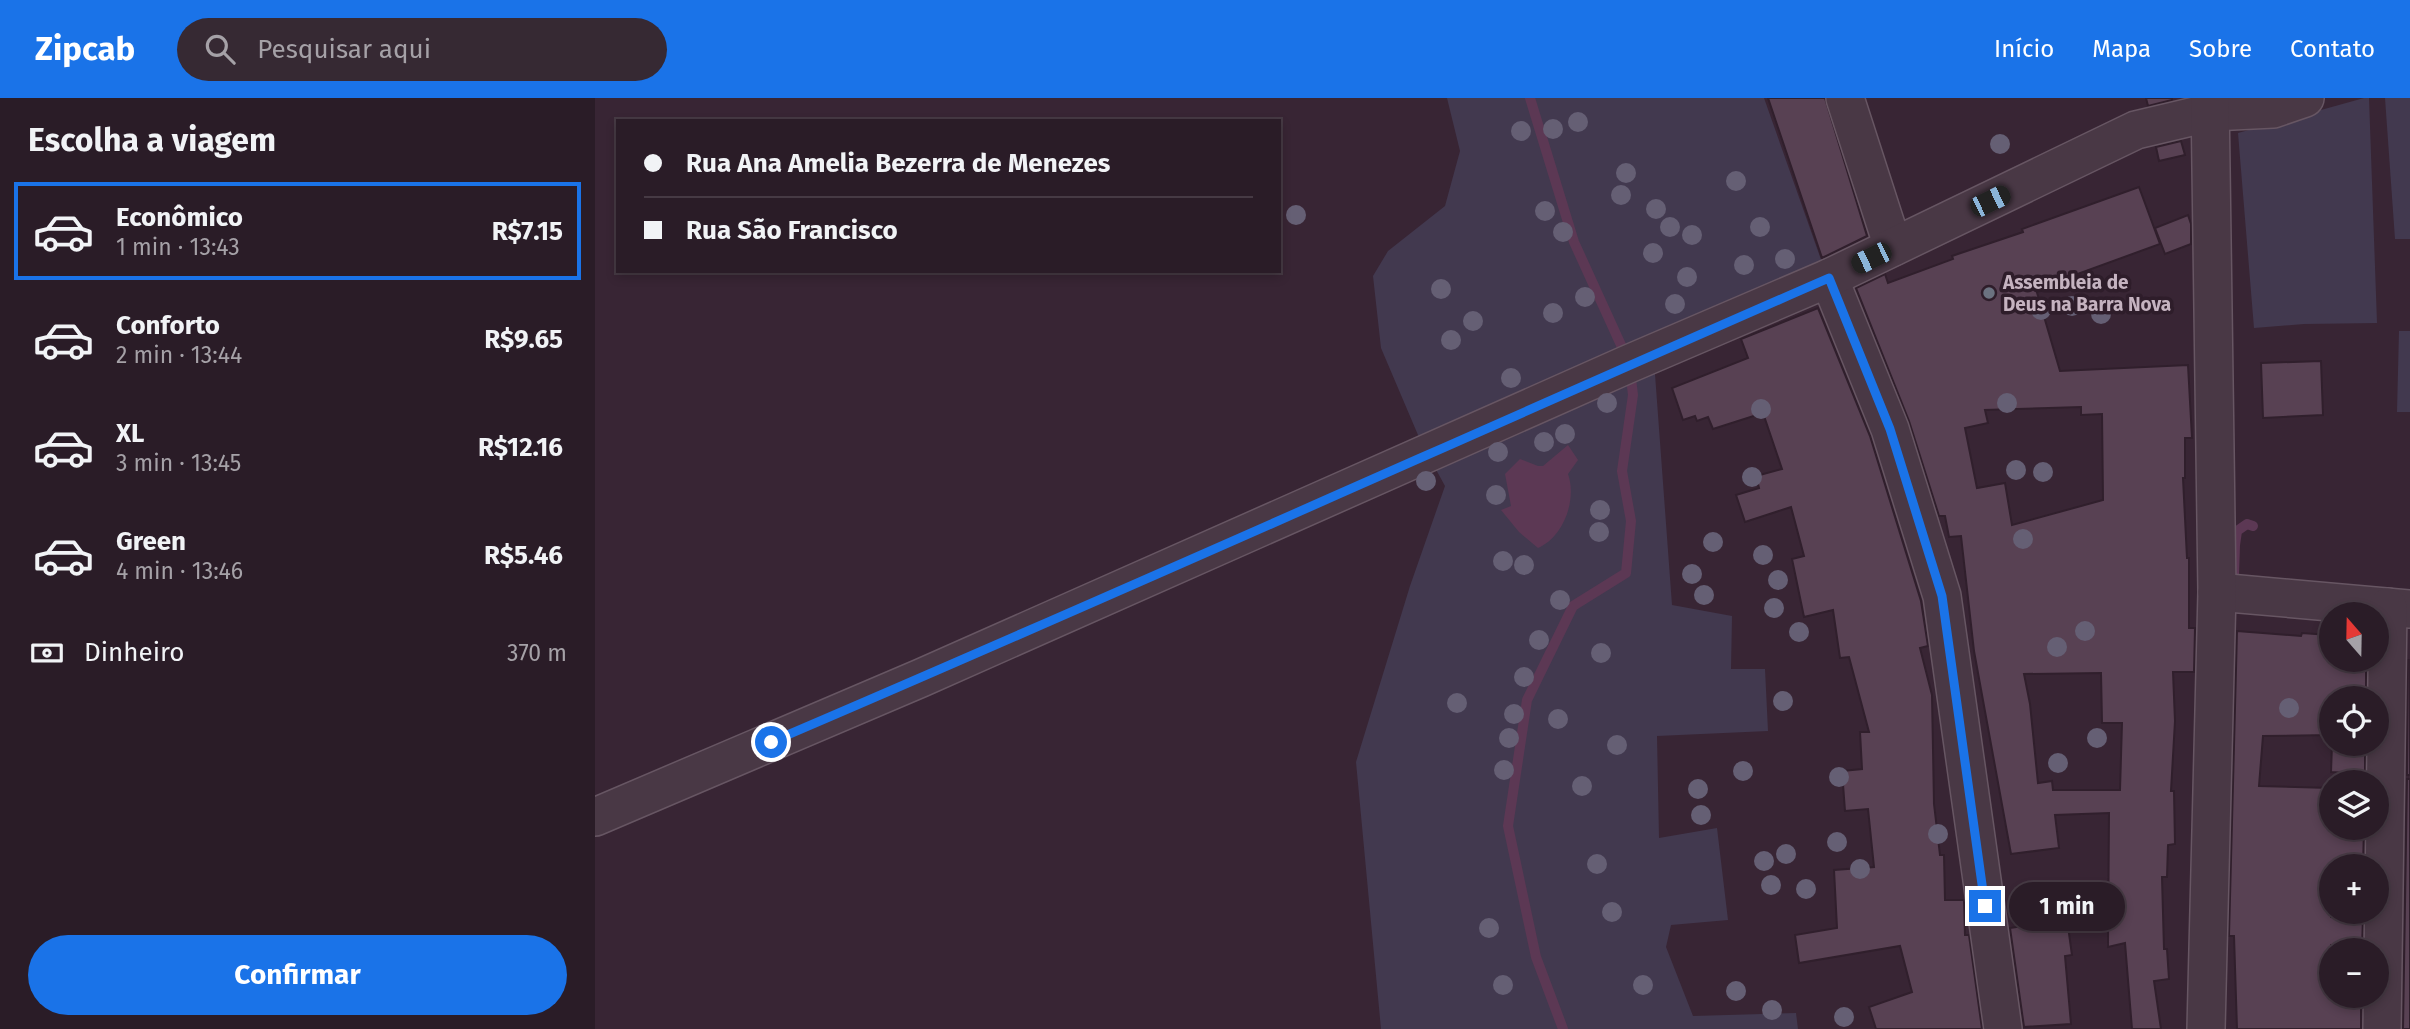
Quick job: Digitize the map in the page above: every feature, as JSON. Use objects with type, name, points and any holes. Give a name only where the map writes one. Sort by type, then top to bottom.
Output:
[{"type":"street","points":[[1845,98],[1893,247]]},
{"type":"street","points":[[595,817],[921,678],[1829,278],[2136,130],[2211,105],[2273,109],[2305,98]]},
{"type":"street","points":[[2206,1029],[2217,592],[2211,105]]},
{"type":"street","points":[[1829,278],[1890,429],[1942,596],[2003,1029]]},
{"type":"street","points":[[2217,592],[2399,608],[2382,1029]]},
{"type":"shaded area","points":[[1447,98],[1764,98],[1824,268],[1653,347],[1672,605],[1732,616],[1731,669],[1765,669],[1768,731],[1657,736],[1659,838],[1717,828],[1728,920],[1671,925],[1666,947],[1693,1016],[1796,1013],[1798,1029],[1381,1029],[1356,762],[1410,586],[1445,486],[1421,442],[1381,348],[1373,276],[1388,251],[1445,206],[1460,151]]},
{"type":"shaded area","points":[[2369,98],[2377,323],[2254,328],[2238,133]]},
{"type":"shaded area","points":[[2385,98],[2410,98],[2410,239],[2395,239]]},
{"type":"shaded area","points":[[2399,331],[2410,331],[2410,412],[2397,412]]},
{"type":"shaded area","points":[[1568,445],[1578,460],[1568,474],[1571,495],[1569,506],[1555,535],[1538,548],[1519,532],[1501,510],[1511,506],[1505,474],[1520,459],[1543,466]]},
{"type":"building","points":[[1768,98],[1825,98],[1867,236],[1822,258]]},
{"type":"building","points":[[2146,98],[2172,98],[2172,100],[2148,106]]},
{"type":"building","points":[[2181,141],[2185,155],[2159,161],[2156,147]]},
{"type":"building","points":[[2139,187],[2160,244],[2036,289],[2060,371],[2188,365],[2192,438],[2185,438],[2183,478],[2189,558],[2189,628],[2195,628],[2194,672],[2173,672],[2175,721],[2171,791],[2174,791],[2175,844],[2168,845],[2167,877],[2162,877],[2164,949],[2167,949],[2169,979],[2154,981],[2161,1029],[2132,1029],[2125,943],[2108,947],[2109,813],[2055,815],[2059,848],[2011,854],[1974,651],[1961,536],[1949,537],[1945,516],[1939,516],[1909,421],[1856,288],[1885,274],[1888,283],[1953,259],[1952,256],[2023,232],[2022,229]],"holes":[[[2081,407],[2081,415],[2102,414],[2103,500],[2012,525],[2005,483],[1977,488],[1965,428],[1988,423],[1985,410]],[[2101,673],[2102,723],[2122,723],[2120,790],[2053,790],[2052,781],[2038,783],[2030,704],[2024,674]]]},
{"type":"building","points":[[2188,215],[2191,244],[2165,254],[2155,228]]},
{"type":"building","points":[[1818,308],[1870,436],[1921,601],[1928,646],[1920,648],[1932,695],[1934,804],[1940,855],[1944,855],[1945,900],[1964,900],[1965,935],[1969,935],[1982,1029],[1876,1029],[1869,1007],[1912,992],[1900,946],[1799,963],[1795,935],[1837,928],[1834,870],[1874,867],[1868,809],[1845,811],[1842,771],[1862,769],[1860,732],[1869,732],[1849,657],[1840,658],[1833,610],[1804,617],[1792,559],[1804,556],[1791,507],[1745,522],[1736,495],[1759,488],[1756,476],[1782,469],[1763,413],[1713,429],[1708,417],[1697,421],[1695,416],[1683,420],[1672,388],[1748,358],[1741,339]]},
{"type":"building","points":[[2321,361],[2323,415],[2263,418],[2261,363]]},
{"type":"building","points":[[2237,631],[2301,636],[2302,633],[2319,634],[2319,672],[2366,672],[2366,686],[2319,686],[2319,735],[2263,736],[2259,786],[2319,788],[2319,840],[2364,840],[2363,854],[2319,854],[2319,924],[2363,924],[2362,938],[2319,938],[2319,1008],[2361,1008],[2361,1029],[2237,1029],[2234,936],[2229,936]]},
{"type":"building","points":[[2410,660],[2410,775],[2407,775]]},
{"type":"building","points":[[2332,756],[2365,756],[2365,770],[2331,770]]},
{"type":"building","points":[[2407,779],[2410,779],[2410,1029],[2403,1029]]},
{"type":"building","points":[[2067,919],[2072,955],[2065,956],[2071,1024],[2024,1027],[2010,928]]},
{"type":"waterway","points":[[1530,98],[1574,242],[1626,356]]},
{"type":"waterway","points":[[1563,1029],[1536,957],[1508,826],[1527,700],[1573,606],[1626,573],[1631,521],[1622,471],[1633,395],[1630,370]]},
{"type":"waterway","points":[[2234,574],[2237,531],[2247,524],[2253,526]]},
{"type":"place","name":"Assembleia de Deus na Barra Nova","points":[[1989,293]]},
{"type":"route","points":[[771,742],[1829,278],[1890,429],[1942,596],[1985,906]]}]
